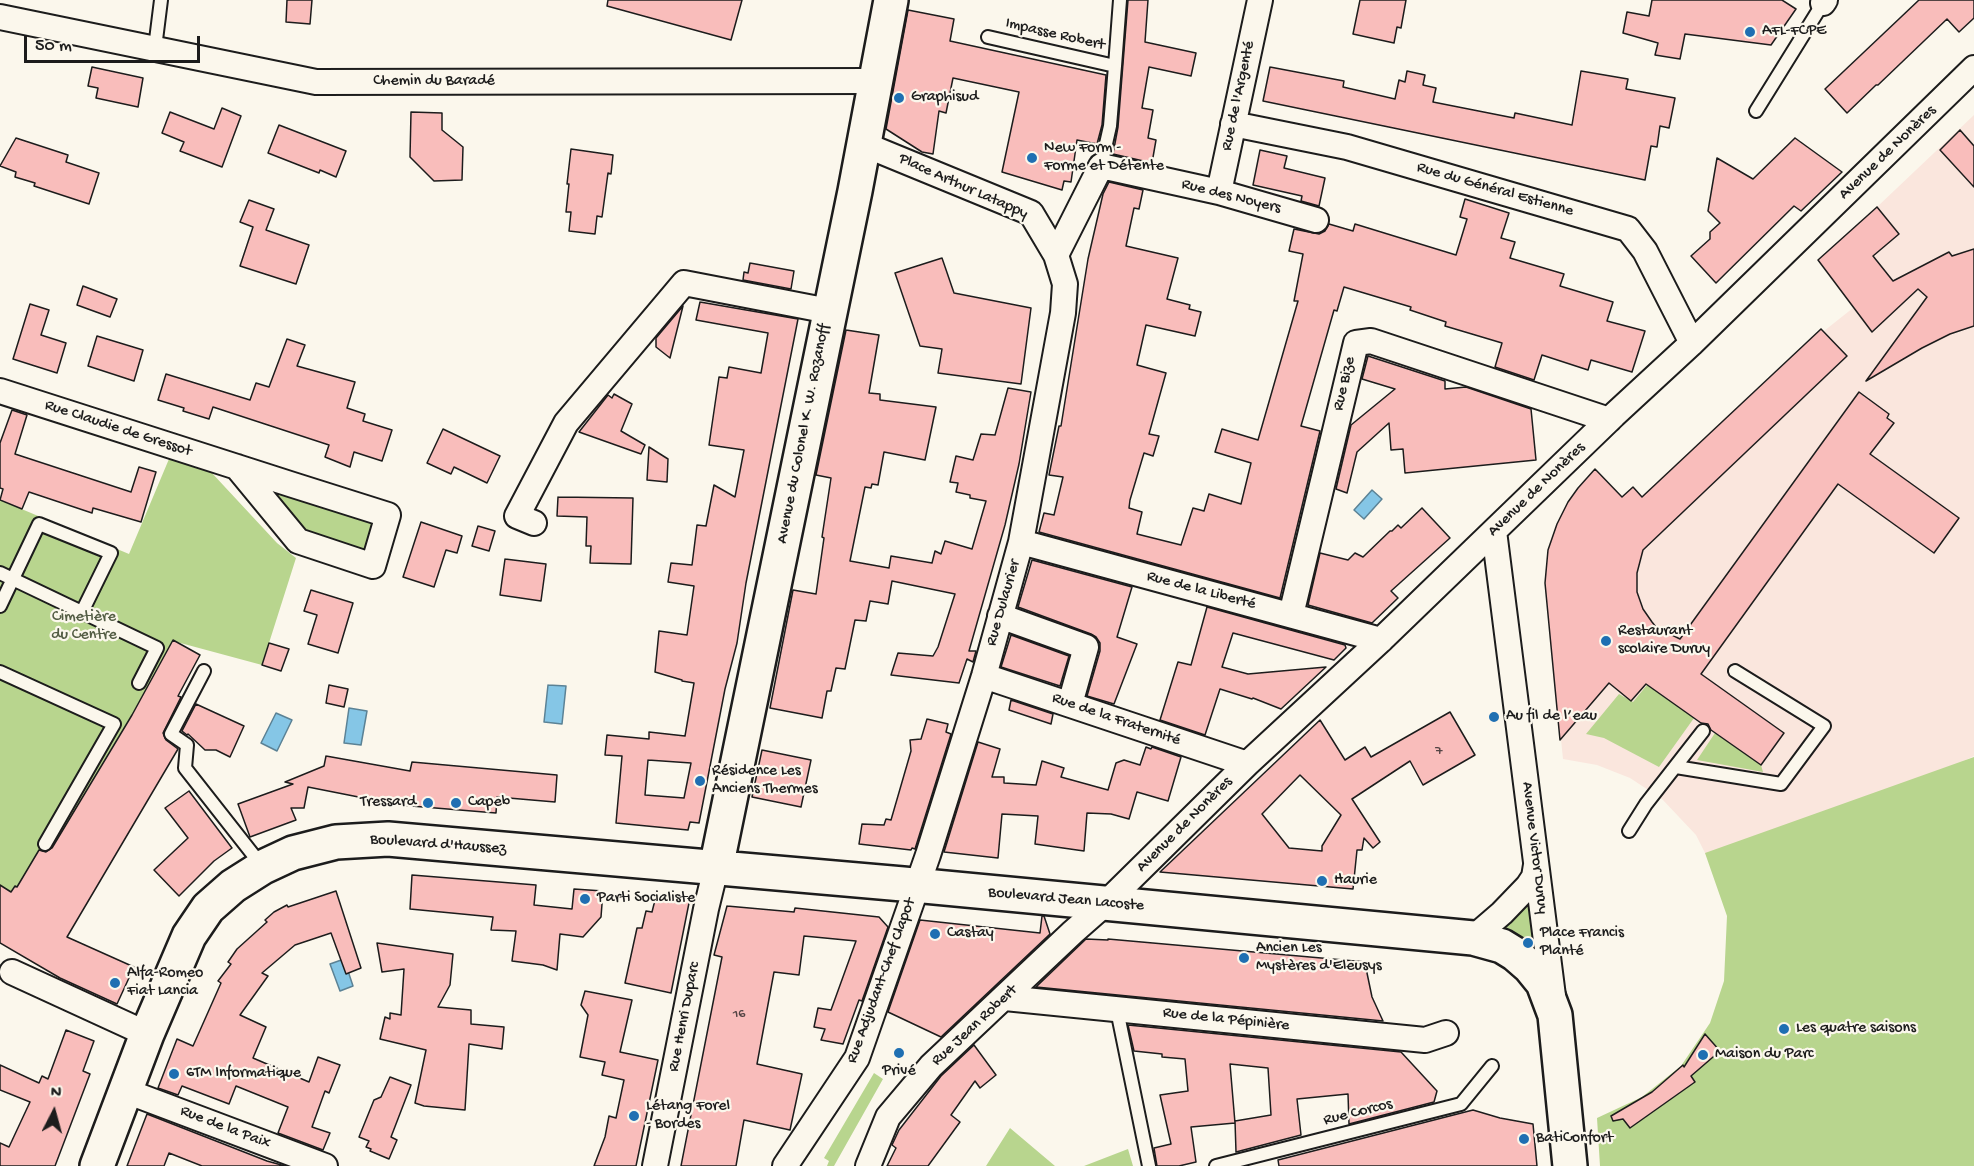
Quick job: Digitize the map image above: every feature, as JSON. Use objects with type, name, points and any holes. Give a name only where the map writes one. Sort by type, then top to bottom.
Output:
[{"type":"main road","name":"Avenue du Colonel K. W. Rozanoff","points":[[716,868],[855,191],[891,0]]},
{"type":"main road","name":"Boulevard d'Haussez","points":[[97,1166],[147,1034],[189,936],[208,908],[233,886],[263,867],[293,853],[336,842],[388,838],[716,868]]},
{"type":"main road","name":"Boulevard Jean Lacoste","points":[[716,868],[1473,938]]},
{"type":"main road","points":[[1473,938],[1502,946],[1530,967],[1542,982],[1556,1015]]},
{"type":"main road","name":"Avenue Victor Duruy","points":[[1556,1015],[1569,1166]]},
{"type":"street","name":"Rue de l'Argenté","points":[[1219,192],[1260,0]]},
{"type":"street","name":"Chemin du Baradé","points":[[0,17],[316,82],[875,81]]},
{"type":"street","name":"Avenue de Nonères","points":[[1106,903],[1247,764],[1381,640],[1972,72]]},
{"type":"street","name":"Rue du Général Estienne","points":[[1233,124],[1347,147],[1628,229],[1646,251],[1692,343]]},
{"type":"street","name":"Place Arthur Latappy","points":[[863,144],[1031,213],[1056,255],[1065,284],[1063,313]]},
{"type":"street","name":"Rue des Noyers","points":[[1101,166],[1219,192],[1316,220]]},
{"type":"street","points":[[1056,255],[1101,166]]},
{"type":"street","points":[[534,523],[517,516],[566,423],[684,283],[829,311]]},
{"type":"street","name":"Rue Dulaurier","points":[[918,885],[984,676],[1022,542],[1063,313]]},
{"type":"street","name":"Rue Bize","points":[[1291,615],[1356,343],[1371,341],[1609,420]]},
{"type":"street","name":"Rue Claudie de Gressot","points":[[0,391],[237,466],[388,515],[373,566],[298,541],[237,466]]},
{"type":"street","name":"Avenue Victor Duruy","points":[[1494,531],[1556,1015]]},
{"type":"street","name":"Rue de la Liberté","points":[[1022,542],[1381,640]]},
{"type":"street","points":[[1000,616],[1086,647],[1070,704]]},
{"type":"street","name":"Rue de la Fraternité","points":[[984,676],[1247,764]]},
{"type":"street","points":[[1473,938],[1528,886],[1534,877],[1536,866]]},
{"type":"street","name":"Rue Henri Duparc","points":[[655,1166],[716,868]]},
{"type":"street","name":"Rue Adjudant-Chef Clapot","points":[[790,1164],[857,1058],[918,885]]},
{"type":"street","name":"Rue Jean Robert","points":[[868,1166],[888,1118],[931,1066],[1106,903]]},
{"type":"street","points":[[6,969],[147,1034]]},
{"type":"street","name":"Rue de la Pépinière","points":[[1005,998],[1425,1040],[1446,1033]]},
{"type":"street","name":"Rue de la Paix","points":[[126,1091],[325,1166]]},
{"type":"lane","points":[[155,48],[160,0]]},
{"type":"lane","name":"Impasse Robert","points":[[1101,166],[1110,126],[1120,0]]},
{"type":"lane","points":[[1756,111],[1824,1]]},
{"type":"lane","name":"Impasse Robert","points":[[988,37],[1115,66]]},
{"type":"lane","points":[[0,606],[39,524],[111,553],[82,612]]},
{"type":"lane","points":[[0,573],[157,648],[139,683]]},
{"type":"lane","points":[[1676,767],[1781,784],[1824,726],[1735,670]]},
{"type":"lane","points":[[204,671],[171,734],[187,745],[184,768],[263,867]]},
{"type":"lane","points":[[0,672],[114,724],[45,844]]},
{"type":"lane","points":[[1629,831],[1646,804],[1703,731]]},
{"type":"lane","points":[[1117,1010],[1149,1166]]},
{"type":"lane","name":"Rue Corcos","points":[[1216,1166],[1461,1104],[1492,1066]]},
{"type":"shaded area","points":[[1974,115],[1974,756],[1718,879],[1696,835],[1662,799],[1630,778],[1597,765],[1563,759],[1545,583],[1548,550],[1557,524],[1578,488],[1595,469],[1614,504],[1633,487],[1642,496],[1821,329],[1824,331],[1853,308],[1818,260]]},
{"type":"green space","name":"Cimetière du Centre","points":[[169,459],[211,472],[277,543],[296,558],[262,665],[173,641],[132,715],[0,936],[0,500],[129,554]]},
{"type":"green space","points":[[263,485],[373,519],[364,553],[300,536]]},
{"type":"green space","points":[[1647,685],[1694,718],[1659,767],[1604,738],[1586,734],[1619,694],[1633,702]]},
{"type":"green space","points":[[1715,733],[1761,765],[1763,772],[1697,760]]},
{"type":"green space","points":[[1974,757],[1974,1166],[1600,1166],[1597,1118],[1642,1097],[1681,1066],[1710,1023],[1724,981],[1727,916],[1705,853]]},
{"type":"green space","points":[[1530,902],[1536,954],[1497,930]]},
{"type":"green space","points":[[874,1073],[883,1079],[834,1166],[827,1166],[829,1161],[824,1158]]},
{"type":"green space","points":[[1010,1128],[1055,1166],[986,1166]]},
{"type":"green space","points":[[1128,1149],[1133,1166],[1084,1166]]},
{"type":"water","points":[[1372,490],[1382,499],[1364,519],[1354,510]]},
{"type":"water","points":[[548,685],[566,686],[562,724],[544,722]]},
{"type":"water","points":[[349,708],[367,711],[361,745],[344,743]]},
{"type":"water","points":[[276,713],[292,720],[277,751],[261,743]]},
{"type":"water","points":[[344,959],[353,986],[340,991],[330,964]]},
{"type":"building","points":[[287,0],[312,0],[310,24],[286,22]]},
{"type":"building","points":[[608,0],[742,0],[731,40],[607,6]]},
{"type":"building","points":[[1128,0],[1148,0],[1145,42],[1196,53],[1191,76],[1149,67],[1142,108],[1153,110],[1148,138],[1156,140],[1152,163],[1113,154],[1118,127]]},
{"type":"building","points":[[1360,0],[1406,0],[1401,28],[1397,27],[1394,43],[1353,34]]},
{"type":"building","points":[[1652,0],[1782,0],[1796,9],[1771,45],[1685,34],[1680,59],[1655,55],[1658,43],[1623,33],[1627,12],[1649,16]]},
{"type":"building","points":[[1919,0],[1974,0],[1974,18],[1959,32],[1947,19],[1847,113],[1825,89]]},
{"type":"building","points":[[908,10],[954,19],[950,41],[1106,75],[1102,125],[1097,144],[1077,140],[1071,182],[1064,181],[1062,190],[1002,172],[1019,92],[953,78],[946,113],[939,111],[933,154],[922,152],[886,129]]},
{"type":"building","points":[[92,67],[143,78],[138,107],[96,98],[98,88],[88,86]]},
{"type":"building","points":[[1270,67],[1344,81],[1343,87],[1395,99],[1399,80],[1405,82],[1407,71],[1425,75],[1423,85],[1436,88],[1433,102],[1514,118],[1515,113],[1572,125],[1581,71],[1628,79],[1626,89],[1675,98],[1669,128],[1660,126],[1657,147],[1651,146],[1645,180],[1263,101]]},
{"type":"building","points":[[222,108],[241,116],[222,167],[180,151],[184,142],[162,133],[170,112],[214,129]]},
{"type":"building","points":[[411,112],[442,113],[442,130],[463,147],[462,180],[434,181],[410,157]]},
{"type":"building","points":[[279,125],[346,151],[336,177],[320,170],[319,173],[268,153]]},
{"type":"building","points":[[1960,130],[1974,146],[1974,187],[1940,150]]},
{"type":"building","points":[[16,138],[68,155],[66,162],[99,173],[89,204],[34,186],[35,183],[15,177],[16,172],[0,166]]},
{"type":"building","points":[[1795,138],[1842,172],[1801,211],[1794,206],[1716,283],[1691,256],[1710,239],[1710,232],[1720,223],[1708,211],[1717,158],[1753,179]]},
{"type":"building","points":[[571,149],[613,155],[602,217],[597,216],[595,234],[569,231],[571,212],[566,212]]},
{"type":"building","points":[[1260,150],[1287,156],[1284,168],[1325,178],[1319,206],[1301,201],[1302,196],[1253,185]]},
{"type":"building","points":[[1109,182],[1143,190],[1139,209],[1134,208],[1126,246],[1178,258],[1167,299],[1190,305],[1189,309],[1201,312],[1195,336],[1146,325],[1137,365],[1166,373],[1149,434],[1159,436],[1153,456],[1144,453],[1130,500],[1129,508],[1142,512],[1137,534],[1181,545],[1193,508],[1204,511],[1209,494],[1241,504],[1251,463],[1215,452],[1222,429],[1258,440],[1298,301],[1294,301],[1303,254],[1289,251],[1294,229],[1319,234],[1325,231],[1329,224],[1353,231],[1355,224],[1456,255],[1467,219],[1460,217],[1465,199],[1509,213],[1501,238],[1515,242],[1510,258],[1564,274],[1560,286],[1613,302],[1607,321],[1645,331],[1632,372],[1591,360],[1588,370],[1542,355],[1534,380],[1495,367],[1502,343],[1445,326],[1446,322],[1410,310],[1411,307],[1344,287],[1337,311],[1334,310],[1301,426],[1320,431],[1280,598],[1039,532],[1044,513],[1054,515],[1063,477],[1049,475],[1059,426],[1061,426],[1088,259],[1103,194]]},
{"type":"building","points":[[249,200],[274,209],[266,230],[309,245],[296,284],[240,266],[253,227],[240,222]]},
{"type":"building","points":[[1877,207],[1899,234],[1873,256],[1893,281],[1949,252],[1952,256],[1974,249],[1974,326],[1950,334],[1922,348],[1866,381],[1927,297],[1918,289],[1872,332],[1818,260]]},
{"type":"building","points":[[942,258],[954,293],[1031,308],[1021,384],[938,373],[942,349],[920,346],[895,273]]},
{"type":"building","points":[[750,263],[794,271],[791,289],[743,280],[744,272],[748,273]]},
{"type":"building","points":[[83,286],[117,299],[110,317],[77,305]]},
{"type":"building","points":[[700,302],[798,319],[746,583],[737,643],[725,689],[699,823],[690,822],[688,830],[616,823],[622,756],[605,755],[607,735],[649,739],[649,732],[685,736],[694,683],[655,672],[659,631],[687,635],[694,586],[668,582],[671,563],[692,565],[697,525],[706,526],[714,485],[735,497],[744,450],[709,445],[719,377],[727,378],[729,367],[761,373],[768,333],[696,320]],"holes":[[[648,760],[691,763],[684,798],[645,795]]]},
{"type":"building","points":[[30,304],[49,310],[41,335],[66,343],[57,373],[13,359]]},
{"type":"building","points":[[683,306],[670,358],[656,347],[656,338]]},
{"type":"building","points":[[1821,329],[1847,356],[1643,550],[1637,573],[1637,592],[1643,609],[1652,622],[1656,627],[1680,639],[1859,392],[1889,414],[1887,418],[1894,423],[1870,454],[1959,518],[1934,553],[1838,484],[1701,674],[1784,733],[1761,765],[1711,730],[1708,724],[1701,723],[1646,684],[1631,701],[1609,683],[1560,740],[1545,583],[1548,550],[1568,502],[1595,469],[1622,497],[1633,487],[1642,497]]},
{"type":"building","points":[[846,330],[879,335],[869,393],[880,394],[880,400],[936,407],[925,460],[884,452],[878,485],[872,484],[871,488],[865,487],[850,561],[889,568],[891,556],[932,563],[935,551],[941,554],[945,541],[972,549],[986,501],[956,492],[958,483],[950,482],[956,456],[973,460],[981,434],[995,435],[1008,388],[1031,392],[1019,464],[1005,525],[969,651],[976,651],[973,662],[967,659],[959,683],[891,675],[898,653],[933,656],[955,594],[892,581],[888,604],[870,601],[866,621],[855,620],[845,669],[836,668],[831,691],[827,691],[822,718],[770,708],[793,590],[816,594],[831,478],[816,475]]},
{"type":"building","points":[[97,336],[143,350],[134,381],[88,366]]},
{"type":"building","points":[[287,339],[305,345],[297,366],[355,382],[347,408],[365,414],[363,421],[392,430],[382,461],[354,452],[350,467],[325,457],[329,445],[213,407],[209,419],[158,400],[166,374],[250,400],[256,383],[269,387]]},
{"type":"building","points":[[1368,356],[1445,381],[1445,389],[1466,387],[1531,409],[1536,460],[1405,473],[1403,449],[1391,450],[1389,423],[1357,452],[1347,493],[1336,489],[1351,425],[1395,389],[1362,379]]},
{"type":"building","points":[[614,394],[632,404],[621,431],[645,445],[641,454],[579,432],[608,395],[612,398]]},
{"type":"building","points":[[12,410],[27,415],[15,454],[131,492],[139,467],[156,472],[141,522],[93,508],[92,513],[29,492],[22,509],[0,500],[3,489],[0,488],[0,443]]},
{"type":"building","points":[[443,429],[500,456],[487,483],[454,467],[451,474],[427,463]]},
{"type":"building","points":[[649,447],[668,459],[667,482],[647,480]]},
{"type":"building","points":[[558,497],[633,498],[631,564],[590,563],[591,546],[586,546],[587,517],[557,516]]},
{"type":"building","points":[[1422,508],[1450,538],[1391,591],[1398,598],[1372,623],[1308,605],[1320,553],[1348,560],[1355,553],[1363,557],[1390,531],[1398,525],[1401,528]]},
{"type":"building","points":[[421,522],[462,536],[457,553],[446,550],[434,587],[403,577]]},
{"type":"building","points":[[478,526],[495,531],[489,551],[472,546]]},
{"type":"building","points":[[505,559],[546,564],[541,601],[500,595]]},
{"type":"building","points":[[1032,560],[1132,587],[1117,637],[1137,644],[1114,704],[1087,696],[1100,651],[1100,643],[1096,637],[1018,607]]},
{"type":"building","points":[[311,590],[353,603],[338,653],[308,644],[317,615],[304,611]]},
{"type":"building","points":[[1207,607],[1345,645],[1346,648],[1334,660],[1233,633],[1222,667],[1248,674],[1326,667],[1281,709],[1220,689],[1205,735],[1160,720],[1178,662],[1191,665]]},
{"type":"building","points":[[1011,635],[1069,656],[1060,686],[1001,667]]},
{"type":"building","points":[[173,640],[200,655],[178,696],[181,697],[163,733],[166,740],[178,749],[67,937],[134,967],[117,1004],[60,978],[0,943],[0,885],[11,892],[15,886],[17,887],[39,850],[46,852],[52,848],[132,715]]},
{"type":"building","points":[[269,643],[289,649],[281,671],[262,665]]},
{"type":"building","points":[[329,685],[348,689],[344,707],[326,703]]},
{"type":"building","points":[[1011,700],[1053,714],[1051,724],[1009,710]]},
{"type":"building","points":[[196,704],[244,726],[230,757],[216,750],[205,750],[182,731]]},
{"type":"building","points":[[1450,712],[1475,755],[1423,785],[1410,761],[1352,799],[1380,842],[1373,848],[1364,838],[1362,850],[1357,850],[1353,889],[1160,872],[1320,720],[1345,760],[1365,747],[1371,757]],"holes":[[[1300,775],[1341,815],[1322,846],[1322,851],[1289,848],[1262,814]]]},
{"type":"building","points":[[927,719],[948,724],[946,732],[951,734],[915,849],[859,844],[862,824],[884,825],[886,819],[891,820],[911,751],[910,740],[921,739]]},
{"type":"building","points":[[978,742],[1000,749],[992,777],[1004,777],[1004,783],[1036,785],[1042,761],[1064,768],[1061,777],[1108,790],[1116,763],[1124,760],[1140,765],[1146,747],[1181,757],[1168,801],[1137,792],[1129,819],[1111,814],[1087,813],[1084,851],[1035,844],[1038,816],[1002,814],[998,858],[944,852]]},
{"type":"building","points":[[762,750],[811,760],[801,807],[752,797]]},
{"type":"building","points":[[326,756],[410,771],[412,762],[557,775],[555,802],[497,797],[496,813],[399,805],[308,787],[304,808],[291,808],[296,820],[250,837],[238,804],[293,784],[285,782],[324,766]]},
{"type":"building","points":[[189,791],[232,848],[214,861],[179,896],[154,870],[188,838],[165,808]]},
{"type":"building","points":[[412,875],[536,885],[534,905],[572,909],[574,889],[603,891],[601,917],[583,937],[560,934],[557,970],[543,965],[512,961],[516,931],[491,930],[493,917],[410,909]]},
{"type":"building","points":[[336,891],[361,968],[346,974],[331,933],[295,945],[262,973],[268,976],[240,1015],[266,1027],[253,1058],[309,1082],[318,1057],[340,1065],[329,1093],[325,1091],[312,1127],[330,1133],[323,1150],[278,1133],[288,1107],[236,1086],[229,1104],[182,1086],[178,1095],[158,1088],[177,1039],[193,1046],[221,983],[218,981],[231,964],[228,962],[237,949],[267,922],[265,920],[274,912],[287,905],[288,907]]},
{"type":"building","points":[[656,896],[690,898],[671,993],[625,983],[637,928],[642,928],[646,911],[652,912]]},
{"type":"building","points":[[727,906],[794,912],[795,908],[879,917],[888,927],[862,1001],[859,1000],[843,1044],[821,1040],[825,1029],[814,1027],[818,1008],[831,1010],[856,941],[804,936],[799,975],[774,972],[757,1064],[802,1074],[790,1130],[744,1120],[736,1166],[681,1166],[722,957],[714,955]]},
{"type":"building","points":[[1042,916],[1044,916],[1050,934],[941,1037],[888,1012],[920,920],[1040,933]]},
{"type":"building","points":[[1086,939],[1108,939],[1366,962],[1372,997],[1383,1021],[1036,987]]},
{"type":"building","points":[[377,943],[453,954],[450,985],[438,1007],[471,1010],[471,1024],[504,1027],[502,1049],[469,1044],[465,1110],[415,1103],[426,1050],[380,1039],[385,1017],[390,1019],[390,1013],[401,1015],[404,969],[382,972]]},
{"type":"building","points":[[585,991],[632,1000],[620,1052],[658,1060],[636,1166],[594,1166],[605,1137],[609,1116],[616,1118],[624,1080],[602,1075],[605,1062],[580,1057],[588,1015],[581,1005]]},
{"type":"building","points":[[1128,1025],[1401,1052],[1437,1091],[1434,1102],[1349,1124],[1348,1094],[1297,1099],[1301,1135],[1236,1152],[1235,1121],[1271,1115],[1268,1068],[1230,1064],[1235,1123],[1191,1127],[1196,1162],[1179,1166],[1157,1166],[1154,1148],[1171,1144],[1160,1095],[1188,1091],[1185,1059],[1134,1051]]},
{"type":"building","points":[[66,1030],[94,1041],[83,1071],[90,1074],[55,1166],[0,1166],[0,1143],[9,1147],[30,1102],[0,1090],[0,1065],[39,1083],[42,1076],[48,1079]]},
{"type":"building","points":[[1705,1034],[1720,1051],[1691,1076],[1695,1082],[1630,1128],[1623,1119],[1613,1121],[1611,1116],[1652,1092],[1683,1065],[1684,1067]]},
{"type":"building","points":[[974,1045],[996,1075],[980,1088],[975,1081],[951,1115],[960,1122],[928,1166],[887,1166],[896,1148],[892,1145],[899,1130],[941,1076]]},
{"type":"building","points":[[390,1077],[411,1085],[391,1137],[397,1140],[389,1159],[370,1151],[371,1149],[366,1147],[369,1141],[359,1137],[374,1100],[381,1097]]},
{"type":"building","points":[[1473,1110],[1533,1124],[1537,1166],[1279,1166],[1278,1160]]},
{"type":"building","points":[[147,1114],[285,1166],[202,1166],[169,1153],[164,1166],[127,1166]]},
{"type":"place","name":"AFL-FCPE","points":[[1750,32]]},
{"type":"place","name":"Graphisud","points":[[899,98]]},
{"type":"place","name":"New Form - Forme et Détente","points":[[1032,158]]},
{"type":"place","name":"Restaurant scolaire Duruy","points":[[1606,641]]},
{"type":"place","name":"Au fil de l’eau","points":[[1494,717]]},
{"type":"place","name":"Résidence Les Anciens Thermes","points":[[700,781]]},
{"type":"place","name":"Tressard","points":[[428,803]]},
{"type":"place","name":"Capeb","points":[[456,803]]},
{"type":"place","name":"Haurie","points":[[1322,881]]},
{"type":"place","name":"Parti Socialiste","points":[[585,899]]},
{"type":"place","name":"Castay","points":[[935,934]]},
{"type":"place","name":"Place Francis Planté","points":[[1528,943]]},
{"type":"place","name":"Ancien Les Mystères d'Eleusys","points":[[1244,958]]},
{"type":"place","name":"Alfa-Romeo Fiat Lancia","points":[[115,983]]},
{"type":"place","name":"Les quatre saisons","points":[[1784,1029]]},
{"type":"place","name":"Privé","points":[[899,1053]]},
{"type":"place","name":"Maison du Parc","points":[[1703,1055]]},
{"type":"place","name":"6TM Informatique","points":[[174,1074]]},
{"type":"place","name":"Létang Forel - Bordes","points":[[634,1116]]},
{"type":"place","name":"BatiConfort","points":[[1524,1139]]}]
